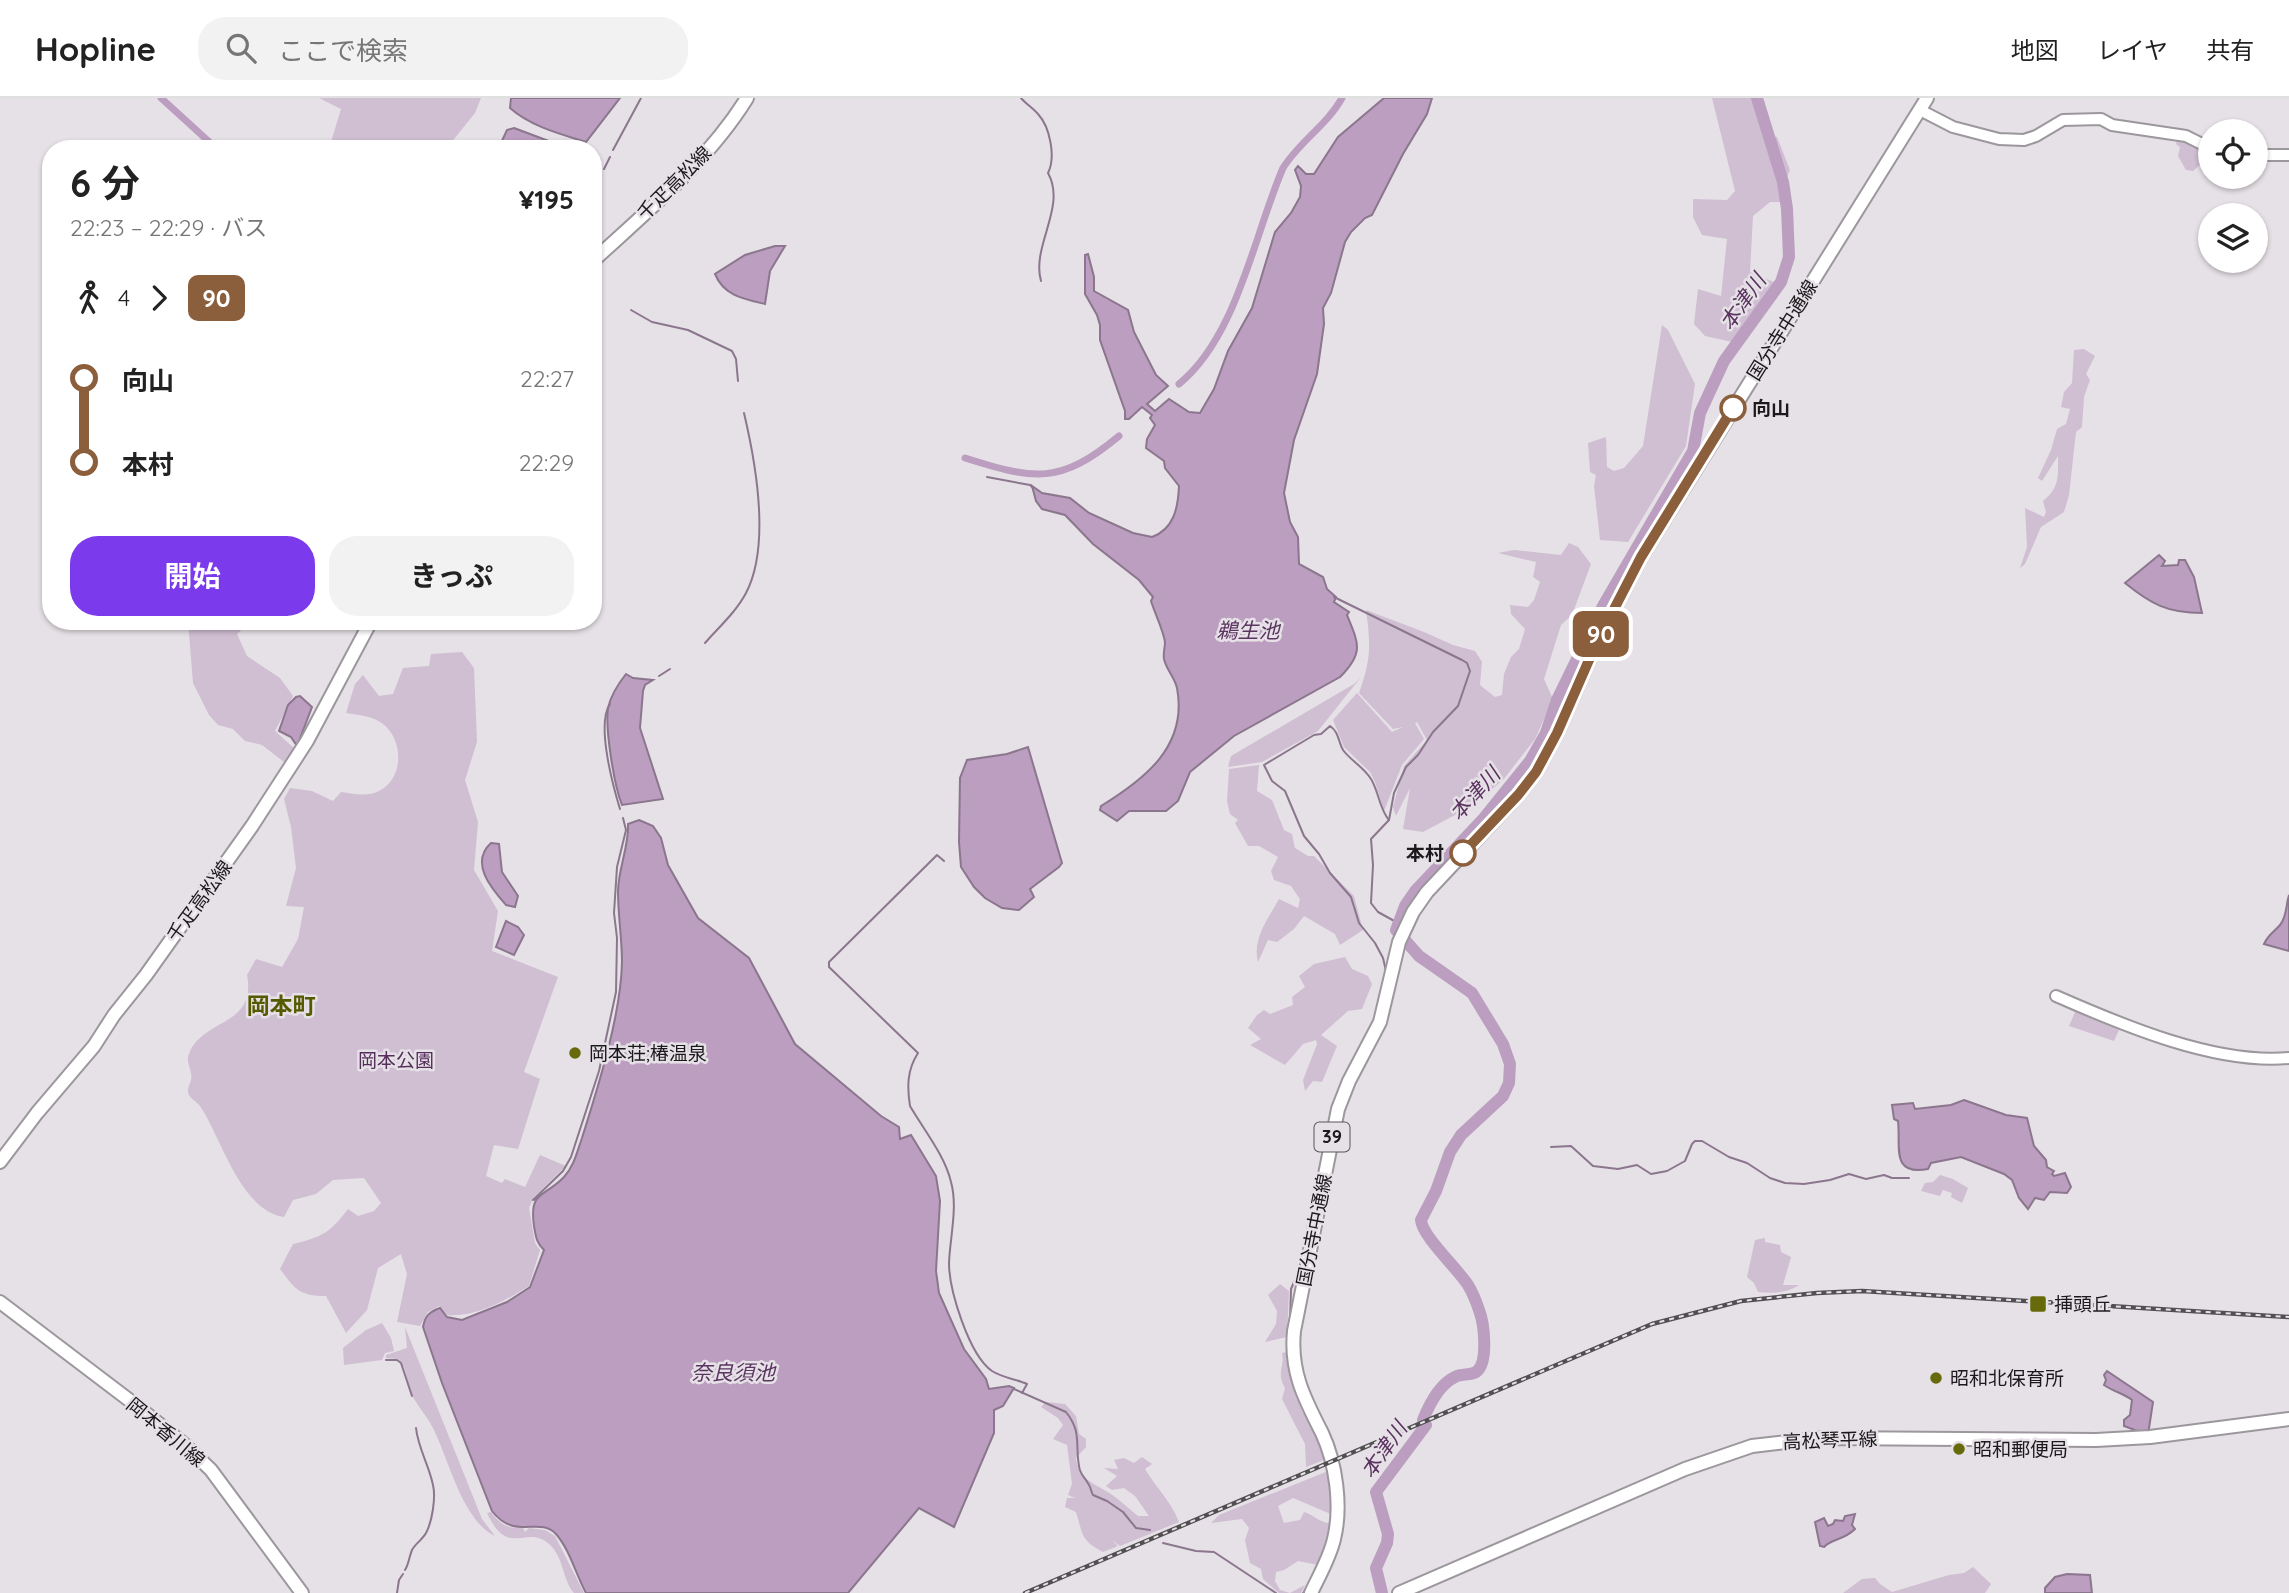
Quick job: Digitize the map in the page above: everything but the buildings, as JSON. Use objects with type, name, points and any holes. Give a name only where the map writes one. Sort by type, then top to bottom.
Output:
[{"type":"main road","name":"千疋高松線","points":[[602,252],[710,148],[747,98]]},
{"type":"main road","name":"国分寺中通線","points":[[1311,1593],[1335,1538],[1336,1491],[1328,1450],[1296,1378],[1294,1331],[1338,1109],[1349,1081],[1381,1023],[1402,935],[1427,892],[1518,795],[1536,772],[1557,733],[1596,644],[1641,557],[1927,98]]},
{"type":"main road","name":"千疋高松線","points":[[0,1162],[37,1113],[94,1046],[252,826],[307,741],[366,630]]},
{"type":"main road","name":"岡本香川線","points":[[0,1302],[133,1403],[198,1457],[211,1470],[302,1593]]},
{"type":"main road","name":"高松琴平線","points":[[1399,1593],[1685,1469],[1752,1446],[1821,1438],[2096,1440],[2150,1437],[2289,1418]]},
{"type":"street","points":[[1920,110],[1953,127],[1998,139],[2024,140],[2063,120],[2101,119],[2112,125],[2186,136],[2198,142]]},
{"type":"street","points":[[2268,155],[2289,155]]},
{"type":"street","points":[[2056,996],[2126,1026],[2166,1039],[2253,1059],[2289,1058]]},
{"type":"green space","points":[[319,98],[481,98],[475,113],[453,140],[332,140],[341,109]]},
{"type":"green space","points":[[1712,98],[1760,98],[1767,136],[1777,137],[1790,170],[1785,181],[1782,202],[1770,202],[1753,216],[1750,272],[1776,283],[1732,342],[1705,336],[1694,324],[1698,289],[1721,296],[1727,239],[1702,235],[1693,217],[1693,199],[1727,200],[1735,191]]},
{"type":"green space","points":[[2178,138],[2198,147],[2198,167],[2193,171],[2186,170],[2178,156],[2180,147],[2176,144]]},
{"type":"green space","points":[[1662,325],[1668,330],[1695,384],[1686,446],[1628,542],[1600,540],[1594,486],[1596,475],[1590,472],[1588,443],[1606,437],[1607,467],[1614,471],[1624,468],[1643,446]]},
{"type":"green space","points":[[2084,349],[2095,356],[2086,374],[2090,380],[2084,397],[2082,427],[2076,432],[2069,495],[2064,512],[2041,527],[2025,564],[2020,568],[2027,547],[2025,508],[2044,517],[2046,512],[2043,501],[2055,486],[2058,456],[2042,481],[2038,478],[2057,429],[2066,424],[2070,409],[2061,407],[2064,392],[2072,383],[2074,350]]},
{"type":"green space","points":[[1569,543],[1578,547],[1591,564],[1572,615],[1561,625],[1544,679],[1553,699],[1535,739],[1503,780],[1470,807],[1423,832],[1403,829],[1410,788],[1396,816],[1393,807],[1404,766],[1427,740],[1417,722],[1415,723],[1424,739],[1402,765],[1384,811],[1370,772],[1344,747],[1333,720],[1357,693],[1392,732],[1403,727],[1393,729],[1359,693],[1369,652],[1366,610],[1453,645],[1475,651],[1482,662],[1480,685],[1495,697],[1502,695],[1504,674],[1511,657],[1519,649],[1525,629],[1511,614],[1510,605],[1528,607],[1534,600],[1540,582],[1533,577],[1536,562],[1498,553],[1514,550],[1561,555]]},
{"type":"green space","points":[[189,630],[241,630],[237,634],[247,656],[280,678],[293,696],[275,731],[295,749],[288,765],[262,745],[245,741],[233,729],[218,725],[209,715],[193,683]]},
{"type":"green space","name":"岡本公園","points":[[462,652],[474,668],[477,742],[465,780],[478,822],[474,870],[498,911],[492,951],[558,977],[524,1072],[540,1079],[518,1149],[494,1145],[486,1176],[502,1183],[505,1179],[525,1187],[540,1155],[566,1166],[534,1197],[529,1208],[535,1243],[540,1250],[529,1286],[500,1302],[468,1314],[447,1315],[439,1306],[428,1312],[420,1326],[397,1322],[407,1274],[401,1254],[378,1268],[367,1310],[346,1333],[326,1296],[310,1295],[298,1290],[280,1269],[293,1244],[325,1233],[348,1209],[358,1216],[374,1211],[381,1203],[364,1178],[333,1180],[316,1194],[293,1200],[284,1217],[269,1212],[244,1188],[200,1106],[189,1095],[191,1076],[188,1057],[196,1042],[244,1004],[248,992],[247,975],[256,959],[282,967],[298,939],[304,907],[286,906],[296,868],[284,799],[290,788],[312,791],[333,801],[341,792],[374,793],[393,778],[397,769],[398,749],[390,731],[375,719],[346,713],[355,684],[363,675],[379,696],[393,694],[403,668],[429,666],[431,654]]},
{"type":"green space","points":[[1361,677],[1318,731],[1262,762],[1228,767],[1231,756],[1354,684]]},
{"type":"green space","points":[[1259,765],[1257,791],[1272,800],[1284,830],[1292,834],[1295,848],[1308,856],[1314,856],[1354,896],[1363,930],[1340,945],[1335,934],[1304,916],[1294,929],[1277,942],[1268,940],[1258,962],[1259,937],[1279,899],[1298,908],[1300,899],[1291,886],[1274,880],[1271,871],[1278,857],[1259,846],[1248,846],[1235,823],[1238,820],[1230,814],[1227,801],[1229,769]]},
{"type":"green space","points":[[1345,957],[1352,969],[1368,976],[1372,984],[1362,1009],[1348,1011],[1321,1035],[1337,1046],[1322,1082],[1313,1081],[1305,1091],[1303,1080],[1317,1044],[1316,1040],[1303,1044],[1285,1065],[1250,1045],[1261,1039],[1248,1028],[1264,1010],[1270,1014],[1293,1005],[1292,997],[1305,987],[1299,976],[1314,964]]},
{"type":"green space","points":[[2076,1010],[2119,1030],[2114,1041],[2069,1026]]},
{"type":"green space","points":[[1940,1175],[1968,1188],[1962,1203],[1951,1197],[1952,1193],[1943,1190],[1940,1196],[1921,1191],[1925,1183],[1933,1182]]},
{"type":"green space","points":[[1765,1238],[1765,1242],[1780,1245],[1781,1252],[1791,1257],[1783,1285],[1799,1285],[1774,1293],[1758,1292],[1747,1277],[1755,1240]]},
{"type":"green space","points":[[1280,1284],[1289,1291],[1287,1337],[1265,1342],[1276,1324],[1277,1311],[1268,1295]]},
{"type":"green space","points":[[382,1323],[391,1338],[394,1351],[385,1353],[382,1360],[344,1365],[343,1348],[366,1330]]},
{"type":"green space","points":[[405,1327],[482,1519],[495,1536],[474,1517],[466,1504],[434,1430],[411,1393],[401,1363],[398,1359],[386,1358],[386,1355],[407,1348]]},
{"type":"green space","points":[[1287,1352],[1290,1378],[1302,1411],[1318,1436],[1324,1460],[1306,1467],[1305,1444],[1282,1399],[1285,1388],[1281,1378],[1282,1353]]},
{"type":"green space","points":[[1046,1402],[1065,1404],[1076,1416],[1079,1434],[1086,1439],[1086,1447],[1076,1458],[1077,1465],[1088,1480],[1114,1496],[1138,1516],[1149,1516],[1135,1496],[1124,1488],[1112,1490],[1106,1486],[1117,1476],[1104,1468],[1118,1469],[1114,1460],[1124,1458],[1134,1463],[1142,1457],[1152,1464],[1145,1469],[1179,1522],[1120,1546],[1112,1540],[1118,1546],[1103,1552],[1090,1544],[1084,1536],[1076,1512],[1065,1507],[1067,1498],[1075,1498],[1068,1495],[1072,1484],[1067,1445],[1053,1439],[1063,1425],[1058,1418],[1041,1407]]},
{"type":"green space","points":[[1328,1471],[1333,1515],[1293,1498],[1278,1506],[1284,1523],[1300,1520],[1304,1512],[1330,1523],[1330,1537],[1318,1565],[1298,1561],[1276,1572],[1275,1581],[1280,1590],[1290,1593],[1279,1593],[1263,1579],[1261,1569],[1250,1563],[1245,1540],[1249,1528],[1242,1519],[1211,1523],[1219,1515]]},
{"type":"green space","points":[[491,1512],[508,1527],[523,1528],[525,1532],[529,1528],[545,1530],[555,1536],[584,1593],[574,1593],[558,1555],[549,1544],[533,1537],[510,1538],[503,1535],[487,1513]]},
{"type":"green space","points":[[1973,1567],[1991,1584],[1985,1593],[1843,1593],[1862,1579],[1875,1578],[1892,1592],[1964,1573]]},
{"type":"green space","points":[[1305,1585],[1301,1593],[1290,1593]]},
{"type":"water","points":[[511,98],[620,98],[588,140],[546,129],[510,108]]},
{"type":"water","name":"鵜生池","points":[[1384,98],[1432,98],[1427,114],[1372,215],[1351,232],[1345,242],[1331,293],[1323,308],[1324,324],[1317,374],[1294,440],[1284,493],[1290,522],[1298,537],[1299,564],[1323,577],[1327,589],[1336,597],[1334,602],[1349,612],[1347,615],[1356,641],[1356,654],[1340,677],[1234,736],[1190,772],[1178,801],[1166,811],[1129,811],[1117,821],[1100,810],[1101,806],[1133,784],[1160,759],[1176,727],[1179,709],[1177,688],[1164,659],[1163,632],[1151,601],[1153,597],[1139,580],[1093,544],[1065,515],[1042,509],[1036,501],[1032,486],[1042,493],[1070,498],[1089,513],[1133,533],[1152,537],[1170,523],[1179,486],[1165,468],[1164,461],[1146,448],[1147,439],[1155,425],[1150,418],[1152,415],[1142,407],[1129,419],[1125,419],[1125,411],[1100,340],[1097,315],[1085,294],[1085,255],[1088,254],[1094,277],[1094,291],[1128,310],[1134,332],[1156,375],[1168,386],[1147,404],[1155,411],[1169,399],[1189,412],[1200,413],[1214,389],[1228,351],[1252,308],[1275,232],[1300,197],[1301,186],[1295,170],[1298,166],[1306,174],[1314,174],[1338,137]]},
{"type":"water","points":[[514,128],[546,140],[502,140],[507,130]]},
{"type":"water","points":[[775,246],[785,246],[770,271],[765,304],[729,292],[715,274],[745,255]]},
{"type":"water","points":[[2159,555],[2165,561],[2162,566],[2178,565],[2179,560],[2185,560],[2194,577],[2202,613],[2160,606],[2125,583]]},
{"type":"water","points":[[626,674],[633,678],[653,680],[645,685],[643,691],[640,728],[663,799],[622,805],[611,757],[607,717],[611,699]]},
{"type":"water","points":[[300,696],[312,707],[297,746],[291,737],[279,731],[288,705]]},
{"type":"water","points":[[1028,747],[1062,863],[1030,889],[1034,897],[1019,910],[1002,908],[985,898],[961,867],[960,778],[967,760],[1007,754]]},
{"type":"water","name":"奈良須池","points":[[639,820],[653,826],[661,838],[668,865],[698,918],[749,958],[795,1044],[881,1116],[899,1127],[900,1139],[911,1135],[936,1176],[940,1201],[936,1271],[939,1293],[964,1349],[986,1379],[989,1389],[1009,1386],[1014,1388],[1003,1406],[994,1410],[994,1433],[954,1527],[919,1508],[848,1593],[586,1593],[565,1547],[556,1534],[542,1527],[509,1525],[492,1511],[423,1327],[428,1315],[440,1308],[447,1317],[462,1320],[507,1302],[530,1287],[544,1250],[536,1236],[534,1206],[536,1200],[557,1184],[573,1164],[608,1051],[621,983],[618,883],[628,824]]},
{"type":"water","points":[[491,843],[499,844],[502,872],[518,896],[515,907],[506,905],[485,876],[482,859]]},
{"type":"water","points":[[2289,895],[2289,951],[2264,944],[2282,922]]},
{"type":"water","points":[[506,921],[518,927],[524,935],[514,955],[496,947]]},
{"type":"water","points":[[1964,1100],[2006,1115],[2027,1118],[2034,1146],[2046,1160],[2047,1167],[2054,1171],[2054,1176],[2065,1173],[2071,1187],[2067,1193],[2050,1192],[2044,1200],[2035,1198],[2028,1209],[2019,1198],[2012,1180],[2004,1174],[1961,1157],[1931,1163],[1928,1169],[1908,1168],[1900,1157],[1898,1121],[1894,1119],[1892,1105],[1913,1103],[1915,1109],[1951,1105]]},
{"type":"water","points":[[2107,1371],[2153,1402],[2148,1435],[2124,1426],[2124,1420],[2130,1415],[2132,1400],[2104,1385]]},
{"type":"water","points":[[1855,1514],[1852,1525],[1855,1529],[1824,1547],[1820,1546],[1815,1522],[1824,1518],[1828,1526],[1835,1520],[1843,1521],[1845,1516]]},
{"type":"water","points":[[2067,1574],[2090,1575],[2092,1593],[2045,1593],[2045,1588],[2055,1577]]},
{"type":"waterway","points":[[161,98],[207,140]]},
{"type":"waterway","points":[[613,150],[641,98]]},
{"type":"waterway","points":[[1021,98],[1042,120],[1049,134],[1052,151],[1048,173],[1054,199],[1041,254],[1041,281]]},
{"type":"waterway","points":[[1179,384],[1199,364],[1230,313],[1283,168],[1329,117],[1342,98]]},
{"type":"waterway","name":"本津川","points":[[1382,1593],[1376,1568],[1388,1534],[1376,1492],[1426,1425],[1423,1420],[1440,1390],[1455,1377],[1476,1372],[1484,1352],[1482,1324],[1473,1294],[1427,1235],[1421,1220],[1436,1191],[1450,1152],[1461,1135],[1503,1096],[1509,1083],[1510,1064],[1503,1044],[1472,993],[1419,956],[1396,930],[1405,906],[1416,890],[1484,818],[1530,761],[1546,733],[1557,700],[1603,606],[1693,451],[1700,413],[1724,361],[1781,282],[1789,257],[1787,209],[1783,182],[1757,98]]},
{"type":"waterway","points":[[604,169],[610,157]]},
{"type":"waterway","points":[[631,310],[652,322],[688,330],[732,351],[736,359],[738,381]]},
{"type":"waterway","points":[[705,643],[742,600],[754,574],[758,552],[759,504],[744,413]]},
{"type":"waterway","points":[[965,458],[1010,471],[1046,474],[1080,463],[1119,436]]},
{"type":"waterway","points":[[987,477],[1030,485],[1033,488]]},
{"type":"waterway","points":[[1334,597],[1462,660],[1467,663],[1470,671],[1458,706],[1433,732],[1418,755],[1406,767],[1394,793],[1389,820],[1371,839],[1371,903],[1378,912],[1398,923]]},
{"type":"waterway","points":[[659,676],[670,669]]},
{"type":"waterway","points":[[610,704],[606,713],[605,740],[620,809]]},
{"type":"waterway","points":[[1386,971],[1375,943],[1359,923],[1351,897],[1304,836],[1285,791],[1272,781],[1264,765],[1314,735],[1321,734],[1330,726],[1337,734],[1343,750],[1371,779],[1389,820]]},
{"type":"waterway","points":[[536,1199],[533,1200],[563,1171],[571,1157],[599,1071],[616,992],[617,938],[614,913],[617,867],[626,830],[623,818]]},
{"type":"waterway","points":[[944,861],[937,855],[829,962],[829,967],[918,1053],[909,1079],[910,1106],[939,1153],[951,1182],[954,1212],[949,1263],[952,1289],[968,1337],[984,1363],[996,1373],[1027,1384],[1022,1393]]},
{"type":"waterway","points":[[1551,1147],[1571,1146],[1593,1166],[1618,1169],[1637,1165],[1651,1174],[1667,1171],[1685,1161],[1692,1144],[1702,1141],[1729,1157],[1747,1163],[1770,1178],[1785,1183],[1804,1184],[1849,1174],[1866,1179],[1884,1175],[1909,1178]]},
{"type":"waterway","points":[[1290,1322],[1291,1289],[1301,1266]]},
{"type":"waterway","points":[[386,1360],[397,1360],[401,1363],[412,1396]]},
{"type":"waterway","points":[[1014,1389],[1066,1412],[1076,1432],[1080,1469],[1093,1495],[1123,1512],[1136,1528],[1150,1530]]},
{"type":"waterway","points":[[405,1570],[412,1550],[428,1528],[434,1503],[433,1485],[416,1428]]},
{"type":"waterway","points":[[1163,1543],[1196,1551],[1214,1552],[1276,1593]]},
{"type":"waterway","points":[[397,1593],[403,1574]]},
{"type":"waterway","points":[[1303,1593],[1307,1588]]},
{"type":"railway","points":[[1025,1593],[1652,1324],[1741,1301],[1862,1291],[2289,1317]]},
{"type":"bus line","name":"90","points":[[1463,853],[1536,772],[1557,733],[1596,644],[1641,557],[1733,408]]},
{"type":"place","name":"向山","points":[[1733,408]]},
{"type":"place","name":"本村","points":[[1463,853]]},
{"type":"place","name":"岡本荘;椿温泉","points":[[575,1053]]},
{"type":"place","name":"挿頭丘","points":[[2038,1304]]},
{"type":"place","name":"昭和北保育所","points":[[1936,1378]]},
{"type":"place","name":"昭和郵便局","points":[[1959,1449]]},
{"type":"district","name":"岡本町","points":[[281,1006]]}]
